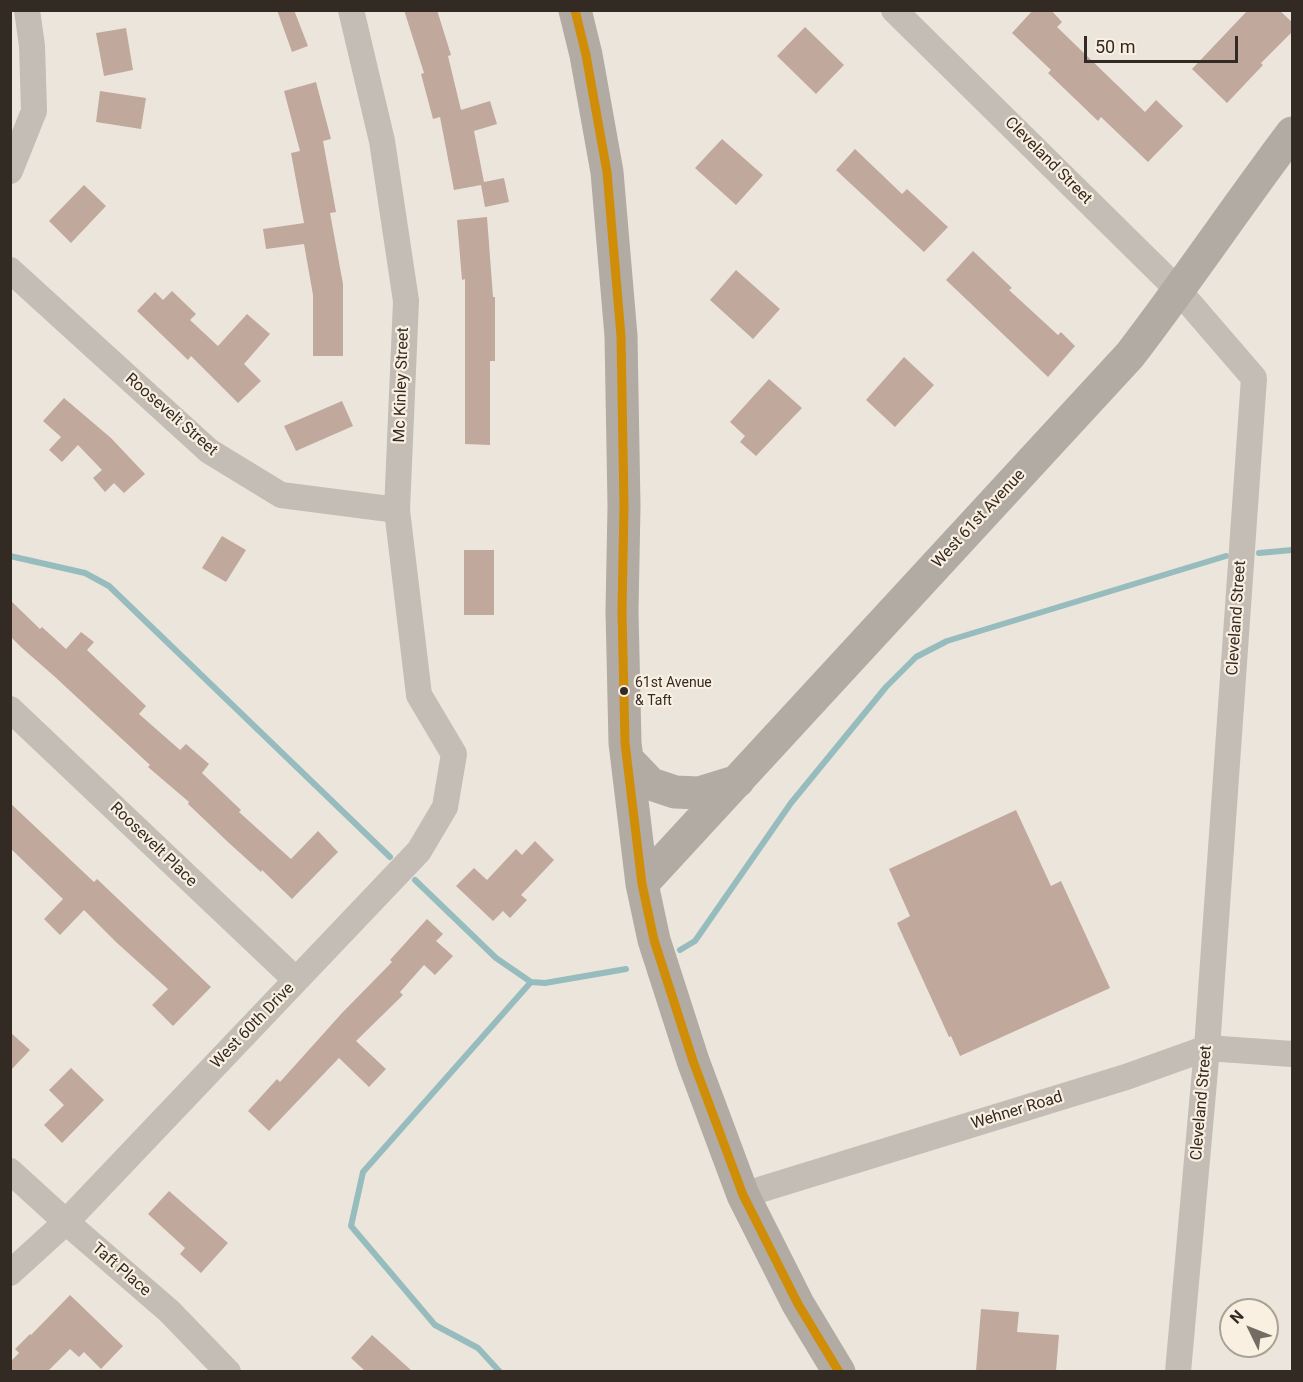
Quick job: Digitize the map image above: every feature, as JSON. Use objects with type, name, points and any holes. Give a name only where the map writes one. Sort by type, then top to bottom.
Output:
[{"type":"main road","points":[[575,10],[586,55],[607,172],[621,336],[624,506],[622,599],[627,759],[642,884],[654,940],[693,1061],[743,1195],[798,1304],[839,1371]]},
{"type":"main road","name":"West 61st Avenue","points":[[642,884],[1130,354],[1179,291],[1251,188],[1293,133]]},
{"type":"main road","points":[[627,759],[651,784],[675,792],[699,793],[738,781]]},
{"type":"street","points":[[10,171],[34,111],[32,46],[27,10]]},
{"type":"street","name":"Mc Kinley Street","points":[[351,10],[382,141],[406,301],[397,510],[419,695],[454,754]]},
{"type":"street","name":"Cleveland Street","points":[[905,14],[1179,291],[1254,378],[1207,1048],[1178,1371]]},
{"type":"street","name":"Roosevelt Street","points":[[10,270],[208,451],[281,495],[397,510]]},
{"type":"street","name":"Roosevelt Place","points":[[10,710],[296,980]]},
{"type":"street","name":"West 60th Drive","points":[[10,1273],[66,1222],[419,851],[445,807],[454,754]]},
{"type":"street","name":"Wehner Road","points":[[743,1195],[1126,1077],[1207,1048],[1293,1054]]},
{"type":"street","name":"Taft Place","points":[[10,1170],[169,1311],[228,1371]]},
{"type":"building","points":[[277,10],[294,10],[308,46],[292,52]]},
{"type":"building","points":[[404,10],[437,10],[451,55],[448,56],[461,110],[490,101],[497,124],[474,131],[484,182],[504,178],[509,202],[485,207],[481,185],[454,190],[440,117],[433,119],[421,74],[424,73]]},
{"type":"building","points":[[1033,10],[1051,10],[1062,22],[1057,27],[1145,112],[1156,100],[1183,126],[1148,162],[1101,117],[1098,121],[1048,73],[1051,70],[1012,33]]},
{"type":"building","points":[[1248,10],[1279,10],[1293,23],[1293,31],[1261,63],[1263,65],[1227,103],[1192,69]]},
{"type":"building","points":[[805,27],[844,65],[816,94],[777,56]]},
{"type":"building","points":[[126,28],[133,70],[104,76],[96,33]]},
{"type":"building","points":[[316,82],[331,139],[323,141],[336,212],[330,213],[343,284],[343,356],[313,356],[313,295],[304,244],[266,249],[263,229],[304,223],[291,153],[300,151],[284,91]]},
{"type":"building","points":[[100,91],[146,98],[141,129],[96,122]]},
{"type":"building","points":[[722,139],[763,175],[736,205],[695,168]]},
{"type":"building","points":[[855,149],[902,194],[907,189],[948,227],[924,252],[836,170]]},
{"type":"building","points":[[84,185],[106,206],[71,243],[49,221]]},
{"type":"building","points":[[487,217],[493,297],[495,297],[495,361],[490,361],[490,445],[465,444],[465,279],[462,280],[457,220]]},
{"type":"building","points":[[973,251],[1012,288],[1009,290],[1058,335],[1061,332],[1075,346],[1048,377],[946,280]]},
{"type":"building","points":[[736,270],[780,309],[753,339],[710,300]]},
{"type":"building","points":[[172,291],[196,314],[190,320],[218,346],[247,314],[270,334],[244,364],[261,381],[238,403],[191,356],[188,360],[137,311],[155,292],[163,300]]},
{"type":"building","points":[[904,357],[934,385],[895,427],[866,400]]},
{"type":"building","points":[[769,379],[802,408],[756,456],[740,442],[745,436],[730,422]]},
{"type":"building","points":[[64,398],[111,438],[145,474],[124,493],[114,483],[105,492],[93,478],[102,470],[78,445],[62,462],[49,450],[61,437],[43,421]]},
{"type":"building","points":[[342,401],[353,426],[296,451],[284,426]]},
{"type":"building","points":[[222,536],[246,550],[226,582],[202,568]]},
{"type":"building","points":[[464,550],[494,550],[494,615],[464,615]]},
{"type":"building","points":[[10,600],[40,629],[42,627],[66,649],[81,632],[94,642],[87,650],[146,706],[139,714],[180,750],[186,744],[209,764],[202,773],[241,810],[239,812],[291,859],[318,831],[338,852],[292,899],[229,843],[188,804],[189,802],[148,767],[150,765],[10,636]]},
{"type":"building","points":[[10,803],[94,882],[97,879],[211,987],[173,1026],[152,1005],[168,989],[84,910],[60,935],[44,919],[63,899],[10,848]]},
{"type":"building","points":[[1016,810],[1051,886],[1061,881],[1110,988],[960,1056],[951,1036],[949,1037],[897,923],[910,916],[889,869]]},
{"type":"building","points":[[535,841],[554,860],[521,895],[527,900],[510,918],[503,911],[493,921],[456,886],[474,868],[487,880],[516,849],[522,855]]},
{"type":"building","points":[[427,919],[443,934],[436,941],[453,956],[435,975],[424,965],[400,992],[403,995],[356,1041],[386,1069],[369,1087],[339,1058],[269,1131],[248,1111],[277,1079],[280,1082],[392,962],[390,960]]},
{"type":"building","points":[[10,1032],[30,1050],[10,1071]]},
{"type":"building","points":[[71,1068],[104,1100],[62,1143],[44,1125],[64,1105],[49,1090]]},
{"type":"building","points":[[169,1191],[228,1243],[201,1273],[180,1254],[185,1248],[148,1214]]},
{"type":"building","points":[[70,1295],[123,1346],[101,1369],[84,1352],[79,1357],[70,1349],[48,1371],[10,1371],[10,1362],[19,1353],[15,1349]]},
{"type":"building","points":[[981,1309],[1019,1312],[1017,1332],[1059,1335],[1056,1371],[976,1371]]},
{"type":"building","points":[[372,1335],[412,1371],[365,1371],[351,1358]]},
{"type":"waterway","points":[[1259,553],[1292,550]]},
{"type":"waterway","points":[[10,556],[85,573],[109,586],[390,857]]},
{"type":"waterway","points":[[680,950],[695,941],[791,803],[886,687],[916,657],[947,641],[1226,556]]},
{"type":"waterway","points":[[415,880],[496,958],[531,982],[545,983],[626,969]]},
{"type":"waterway","points":[[500,1372],[478,1348],[435,1325],[351,1226],[363,1172],[531,982]]},
{"type":"transit line","points":[[575,10],[586,55],[607,172],[621,336],[625,743],[642,884],[654,940],[693,1061],[743,1195],[798,1304],[839,1372]]},
{"type":"place","name":"61st Avenue & Taft","points":[[624,691]]}]
